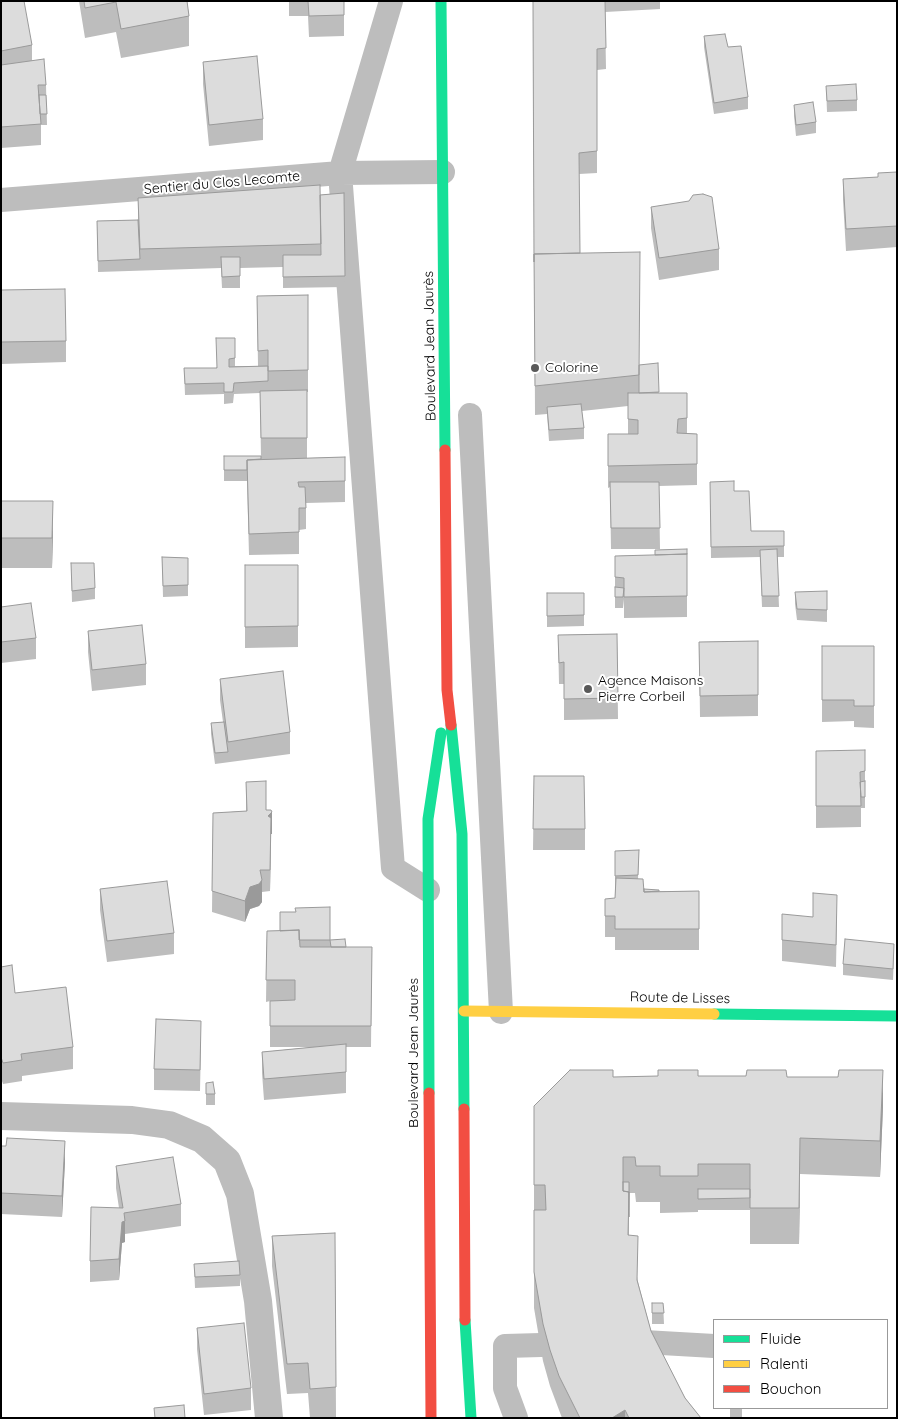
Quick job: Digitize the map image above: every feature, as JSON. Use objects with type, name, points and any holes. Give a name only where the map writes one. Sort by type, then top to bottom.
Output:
[{"type":"main road","name":"Boulevard Jean Jaurès","points":[[441,1],[447,690],[462,834],[464,1010],[462,1101],[465,1335],[470,1418]]},
{"type":"main road","name":"Boulevard Jean Jaurès","points":[[431,1418],[428,819],[447,690]]},
{"type":"main road","name":"Route de Lisses","points":[[464,1010],[897,1016]]},
{"type":"street","points":[[1,1116],[132,1120],[168,1125],[202,1139],[227,1161],[240,1194],[258,1301],[269,1418]]},
{"type":"lane","points":[[391,1],[340,173],[392,868],[428,890]]},
{"type":"lane","name":"Sentier du Clos Lecomte","points":[[1,200],[340,173],[443,172]]},
{"type":"lane","points":[[470,415],[501,1012]]},
{"type":"lane","points":[[644,1342],[713,1346]]},
{"type":"lane","points":[[516,1418],[505,1388],[505,1346],[541,1345]]},
{"type":"building","points":[[1,1],[24,1],[32,45],[1,51]]},
{"type":"building","points":[[84,1],[187,1],[189,16],[121,29],[116,2],[85,8]]},
{"type":"building","points":[[308,1],[344,1],[344,15],[309,16]]},
{"type":"building","points":[[533,1],[605,1],[606,48],[597,49],[597,151],[579,153],[580,253],[534,254],[534,262]]},
{"type":"building","points":[[725,34],[728,47],[741,46],[748,97],[714,103],[704,36]]},
{"type":"building","points":[[257,56],[263,119],[209,125],[203,62]]},
{"type":"building","points":[[44,59],[46,85],[38,85],[41,124],[1,127],[1,65]]},
{"type":"building","points":[[856,84],[857,100],[827,101],[826,86]]},
{"type":"building","points":[[39,95],[46,95],[47,114],[40,114]]},
{"type":"building","points":[[813,102],[816,122],[796,125],[794,105]]},
{"type":"building","points":[[897,172],[897,226],[846,229],[843,179],[878,177],[878,173]]},
{"type":"building","points":[[320,185],[321,244],[140,249],[138,198]]},
{"type":"building","points":[[344,193],[345,276],[283,277],[283,255],[321,255],[320,195]]},
{"type":"building","points":[[703,194],[712,197],[719,249],[659,258],[651,207],[689,201],[693,195]]},
{"type":"building","points":[[138,220],[140,259],[98,261],[97,221]]},
{"type":"building","points":[[640,252],[639,375],[535,386],[534,254]]},
{"type":"building","points":[[221,257],[240,257],[240,276],[222,277]]},
{"type":"building","points":[[65,289],[66,341],[1,342],[1,290]]},
{"type":"building","points":[[308,295],[308,370],[268,371],[268,350],[258,351],[257,296]]},
{"type":"building","points":[[216,338],[235,338],[235,358],[229,359],[229,367],[268,366],[268,381],[234,383],[233,392],[224,392],[224,383],[185,384],[184,368],[217,368]]},
{"type":"building","points":[[658,363],[659,392],[639,393],[639,365]]},
{"type":"building","points":[[307,390],[307,438],[261,438],[260,391]]},
{"type":"building","points":[[628,393],[687,393],[687,418],[678,419],[677,433],[697,434],[697,464],[608,466],[608,434],[638,434],[638,420],[628,419]]},
{"type":"building","points":[[581,404],[584,428],[549,430],[547,407]]},
{"type":"building","points":[[224,456],[261,456],[261,459],[247,460],[247,470],[224,470]]},
{"type":"building","points":[[345,457],[345,481],[298,482],[299,487],[305,487],[306,508],[299,508],[299,532],[249,534],[247,460]]},
{"type":"building","points":[[734,481],[734,491],[749,491],[751,531],[784,531],[784,546],[711,547],[710,482]]},
{"type":"building","points":[[610,482],[659,482],[660,528],[611,528]]},
{"type":"building","points":[[1,501],[53,501],[52,538],[1,538]]},
{"type":"building","points":[[687,549],[687,554],[655,555],[655,550]]},
{"type":"building","points":[[777,549],[779,596],[762,596],[760,550]]},
{"type":"building","points":[[687,554],[687,596],[624,597],[624,578],[615,577],[615,556]]},
{"type":"building","points":[[162,557],[188,558],[188,585],[163,586]]},
{"type":"building","points":[[71,563],[94,563],[95,588],[72,591]]},
{"type":"building","points":[[245,565],[298,565],[298,626],[245,627]]},
{"type":"building","points":[[615,587],[624,588],[623,597],[615,597]]},
{"type":"building","points":[[827,591],[827,610],[797,609],[795,592]]},
{"type":"building","points":[[547,593],[584,593],[584,615],[547,616]]},
{"type":"building","points":[[31,603],[36,638],[1,642],[1,607]]},
{"type":"building","points":[[142,625],[146,664],[92,670],[88,631]]},
{"type":"building","points":[[617,634],[618,698],[564,699],[564,662],[559,663],[558,635]]},
{"type":"building","points":[[758,641],[758,695],[700,696],[699,642]]},
{"type":"building","points":[[822,646],[874,646],[874,706],[854,706],[854,700],[822,700]]},
{"type":"building","points":[[283,671],[290,732],[228,742],[220,679]]},
{"type":"building","points":[[224,722],[228,752],[215,753],[211,723]]},
{"type":"building","points":[[865,750],[865,771],[860,772],[861,806],[816,806],[816,751]]},
{"type":"building","points":[[534,776],[584,776],[585,829],[533,829]]},
{"type":"building","points":[[266,781],[266,810],[271,810],[272,812],[268,816],[271,818],[270,870],[260,870],[262,880],[259,884],[250,887],[245,901],[212,891],[213,813],[247,811],[246,782]]},
{"type":"building","points":[[865,781],[865,797],[861,797],[860,782]]},
{"type":"building","points":[[639,850],[638,875],[615,876],[615,851]]},
{"type":"building","points":[[616,878],[643,879],[644,892],[699,891],[699,929],[615,929],[615,916],[605,916],[605,899],[615,898]]},
{"type":"building","points":[[167,881],[174,933],[107,941],[100,889]]},
{"type":"building","points":[[644,889],[659,890],[659,891],[644,892]]},
{"type":"building","points":[[813,893],[837,895],[836,945],[782,940],[782,914],[813,917]]},
{"type":"building","points":[[330,907],[330,940],[299,940],[299,930],[280,931],[280,912],[296,912],[295,908]]},
{"type":"building","points":[[299,930],[300,947],[372,947],[371,1026],[270,1026],[270,1001],[295,1000],[295,980],[266,980],[267,931]]},
{"type":"building","points":[[345,939],[346,947],[331,947],[330,940]]},
{"type":"building","points":[[845,939],[894,944],[893,969],[843,964]]},
{"type":"building","points":[[12,965],[15,993],[66,987],[73,1047],[21,1054],[22,1060],[3,1063],[1,1057],[1,967]]},
{"type":"building","points":[[156,1019],[201,1021],[200,1070],[154,1069]]},
{"type":"building","points":[[346,1044],[346,1072],[264,1079],[262,1052]]},
{"type":"building","points":[[570,1070],[613,1070],[613,1077],[658,1076],[658,1070],[698,1070],[698,1076],[746,1076],[747,1070],[786,1070],[787,1077],[838,1077],[839,1070],[883,1070],[880,1141],[800,1138],[799,1208],[750,1208],[750,1164],[698,1164],[698,1176],[660,1176],[660,1166],[636,1166],[635,1157],[623,1157],[623,1191],[629,1192],[628,1235],[638,1236],[637,1280],[651,1331],[685,1398],[701,1418],[629,1418],[625,1410],[612,1418],[580,1418],[559,1376],[543,1324],[534,1272],[534,1210],[546,1210],[545,1185],[534,1185],[534,1106]]},
{"type":"building","points":[[213,1082],[215,1094],[206,1094],[206,1083]]},
{"type":"building","points":[[7,1138],[65,1141],[62,1196],[1,1193],[1,1146],[6,1146]]},
{"type":"building","points":[[173,1157],[181,1204],[124,1213],[125,1221],[122,1222],[119,1259],[90,1261],[91,1207],[123,1208],[116,1166]]},
{"type":"building","points":[[623,1182],[629,1182],[629,1192],[623,1191]]},
{"type":"building","points":[[698,1189],[750,1189],[750,1198],[698,1199]]},
{"type":"building","points":[[335,1233],[336,1387],[310,1389],[308,1363],[287,1364],[272,1236]]},
{"type":"building","points":[[239,1261],[240,1275],[195,1277],[194,1264]]},
{"type":"building","points":[[652,1303],[663,1303],[664,1313],[652,1313]]},
{"type":"building","points":[[244,1323],[251,1388],[204,1394],[197,1328]]},
{"type":"building","points":[[184,1405],[185,1418],[155,1418],[154,1408]]},
{"type":"traffic: fast","points":[[441,1],[445,450]]},
{"type":"traffic: fast","points":[[451,725],[462,834],[464,1109]]},
{"type":"traffic: fast","points":[[429,1093],[428,819],[441,733]]},
{"type":"traffic: fast","points":[[714,1014],[897,1016]]},
{"type":"traffic: fast","points":[[465,1320],[471,1418]]},
{"type":"traffic: slow","points":[[464,1011],[714,1014]]},
{"type":"traffic: jam","points":[[445,450],[447,690],[451,725]]},
{"type":"traffic: jam","points":[[429,1093],[431,1418]]},
{"type":"traffic: jam","points":[[464,1109],[465,1320]]},
{"type":"place","name":"Colorine","points":[[535,368]]},
{"type":"place","name":"Agence Maisons Pierre Corbeil","points":[[588,689]]}]
